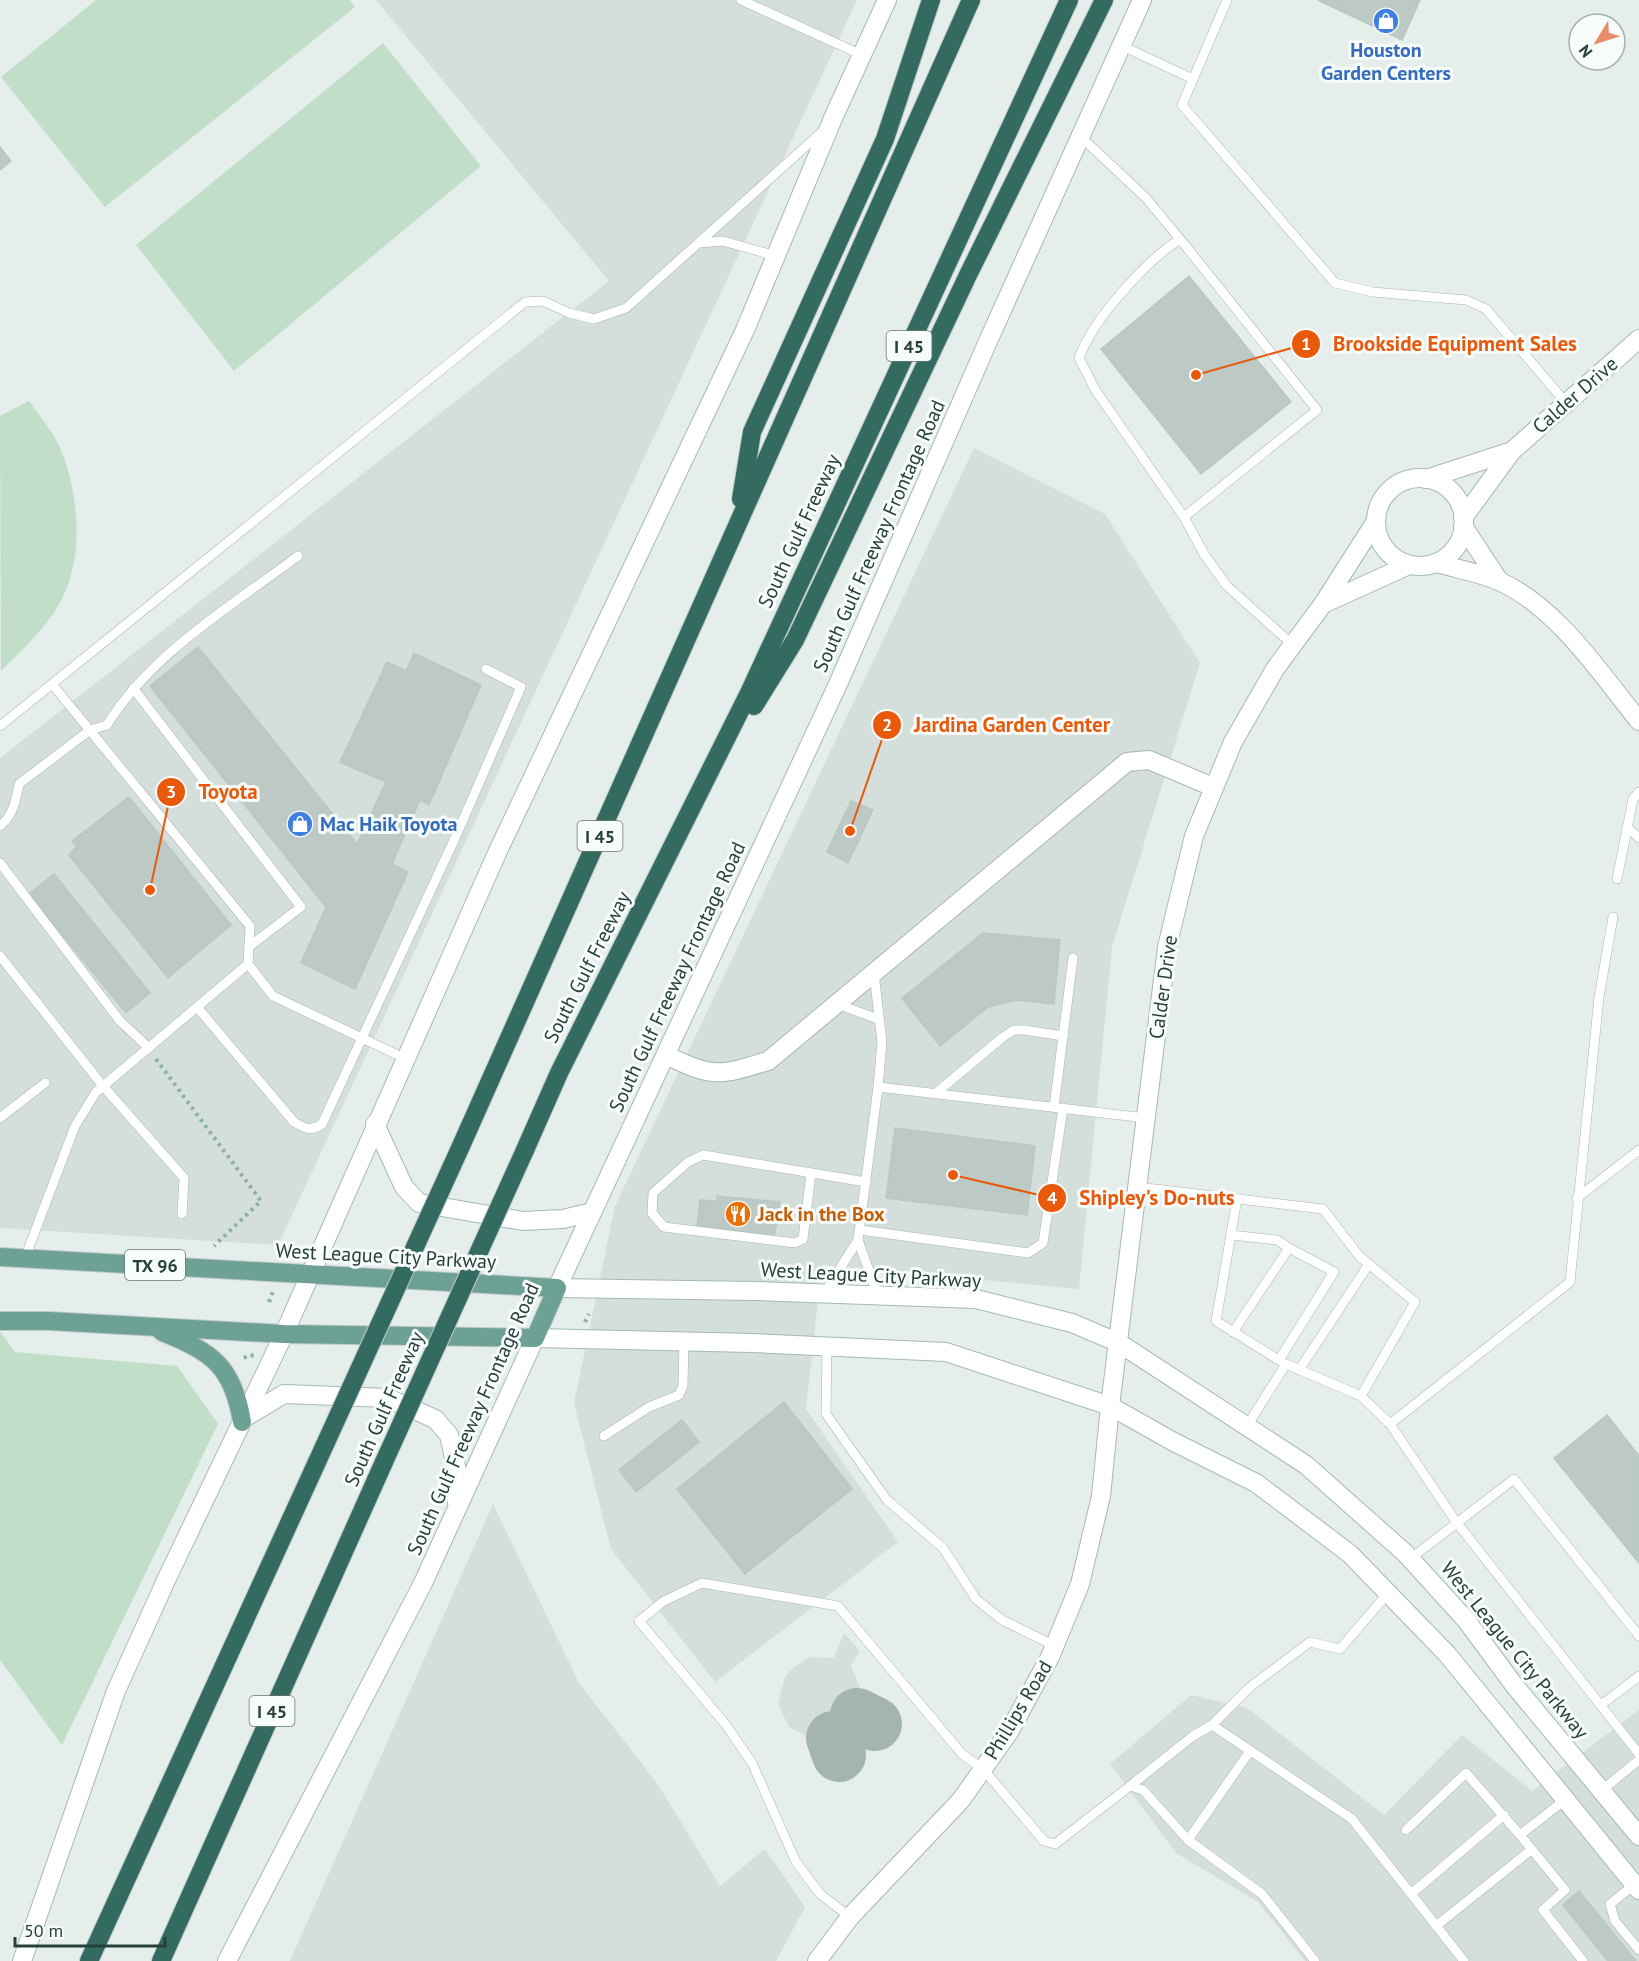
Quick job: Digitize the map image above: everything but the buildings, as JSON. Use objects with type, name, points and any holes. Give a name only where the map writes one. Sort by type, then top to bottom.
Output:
[{"type":"highway","points":[[737,525],[752,432],[885,138],[931,0]]},
{"type":"highway","name":"South Gulf Freeway","points":[[89,1961],[461,1146],[971,0]]},
{"type":"highway","name":"South Gulf Freeway","points":[[161,1961],[559,1073],[749,693],[1069,0]]},
{"type":"highway","points":[[696,800],[795,640],[968,274],[1104,0]]},
{"type":"highway","points":[[77,1961],[99,1939]]},
{"type":"main road","points":[[22,1961],[116,1691],[168,1575],[284,1334],[404,1058],[497,853],[745,330],[830,125],[886,0]]},
{"type":"main road","name":"South Gulf Freeway Frontage Road","points":[[227,1961],[421,1587],[592,1212],[838,684],[1142,0]]},
{"type":"main road","name":"Calder Drive","points":[[1463,522],[1512,451],[1639,339]]},
{"type":"main road","name":"Calder Drive","points":[[1426,479],[1512,451]]},
{"type":"main road","points":[[1463,522],[1458,545],[1449,556],[1437,563],[1423,566],[1409,565],[1396,559],[1385,549],[1378,536],[1376,521],[1378,507],[1386,494],[1404,482],[1426,479],[1440,483],[1452,492],[1460,505],[1463,522],[1499,581]]},
{"type":"main road","name":"Calder Drive","points":[[1110,1406],[1167,947],[1194,836],[1233,742],[1275,669],[1323,604],[1376,521]]},
{"type":"main road","points":[[1437,563],[1499,581],[1525,597],[1570,635],[1639,721]]},
{"type":"main road","name":"Calder Drive","points":[[1323,604],[1409,565]]},
{"type":"main road","points":[[666,1055],[698,1070],[726,1074],[768,1061],[1127,762],[1149,760],[1213,786]]},
{"type":"main road","points":[[375,1124],[404,1187],[419,1203],[523,1221],[563,1220],[592,1212]]},
{"type":"main road","name":"West League City Parkway","points":[[0,1257],[557,1288],[976,1299],[1072,1323],[1119,1344],[1306,1465],[1410,1559],[1466,1620],[1514,1685],[1639,1836]]},
{"type":"main road","points":[[0,1321],[284,1334],[684,1341],[946,1352],[1110,1406],[1172,1441],[1256,1483],[1350,1554],[1447,1654],[1637,1887]]},
{"type":"main road","points":[[149,1327],[201,1347],[226,1373],[239,1401],[243,1420]]},
{"type":"main road","points":[[243,1420],[284,1394],[388,1398],[435,1419],[449,1435],[457,1471],[456,1511]]},
{"type":"main road","name":"Phillips Road","points":[[818,1961],[850,1917],[961,1800],[1009,1732],[1054,1647],[1080,1584],[1101,1496],[1110,1406]]},
{"type":"lane","points":[[741,0],[862,55]]},
{"type":"lane","points":[[1227,0],[1182,105],[1335,283],[1372,292],[1466,300],[1486,309],[1566,403]]},
{"type":"lane","points":[[1122,46],[1193,79]]},
{"type":"lane","points":[[0,726],[525,302],[543,301],[569,313],[594,319],[626,308],[830,125]]},
{"type":"lane","points":[[1081,137],[1146,198],[1317,410],[1184,517]]},
{"type":"lane","points":[[1180,239],[1159,252],[1103,316],[1086,337],[1079,358],[1096,392],[1184,517],[1204,554],[1227,586],[1293,645]]},
{"type":"lane","points":[[699,243],[723,242],[776,256]]},
{"type":"lane","points":[[0,826],[7,820],[16,803],[19,784],[90,730],[107,725],[123,699],[180,643],[298,556]]},
{"type":"lane","points":[[197,1007],[294,1122],[306,1129],[316,1129],[322,1124],[456,837],[521,687],[486,669]]},
{"type":"lane","points":[[25,1258],[75,1126],[96,1092],[248,964],[250,946],[250,926],[52,684]]},
{"type":"lane","points":[[134,688],[301,907],[250,946]]},
{"type":"lane","points":[[1617,879],[1633,799],[1639,792]]},
{"type":"lane","points":[[1627,827],[1639,838]]},
{"type":"lane","points":[[0,863],[120,1021],[148,1048]]},
{"type":"lane","points":[[1390,1424],[1570,1282],[1599,997],[1613,917]]},
{"type":"lane","points":[[0,956],[104,1086],[184,1178],[182,1214]]},
{"type":"lane","points":[[860,1230],[1028,1252],[1043,1243],[1073,958]]},
{"type":"lane","points":[[248,964],[273,996],[404,1058]]},
{"type":"lane","points":[[824,1294],[858,1240],[860,1230],[882,1042],[874,973]]},
{"type":"lane","points":[[837,1004],[878,1019]]},
{"type":"lane","points":[[936,1094],[1003,1036],[1014,1030],[1063,1036]]},
{"type":"lane","points":[[0,1118],[45,1083]]},
{"type":"lane","points":[[878,1086],[1146,1118]]},
{"type":"lane","points":[[1577,1198],[1639,1150]]},
{"type":"lane","points":[[811,1173],[803,1239],[795,1243],[664,1227],[652,1213],[653,1193],[688,1162],[702,1155],[866,1182]]},
{"type":"lane","points":[[1138,1187],[1323,1209],[1369,1264],[1415,1302],[1362,1396]]},
{"type":"lane","points":[[1237,1199],[1216,1321],[1282,1362],[1362,1396],[1390,1424],[1457,1523],[1639,1754]]},
{"type":"lane","points":[[1231,1235],[1277,1240],[1334,1272],[1247,1426]]},
{"type":"lane","points":[[858,1240],[878,1296]]},
{"type":"lane","points":[[1233,1332],[1289,1248]]},
{"type":"lane","points":[[1299,1370],[1369,1264]]},
{"type":"lane","points":[[604,1436],[649,1407],[679,1395],[683,1386],[684,1341]]},
{"type":"lane","points":[[827,1346],[826,1414],[887,1500],[943,1548],[976,1599],[1002,1620],[1054,1647]]},
{"type":"lane","points":[[1410,1559],[1514,1479],[1639,1636]]},
{"type":"lane","points":[[850,1917],[820,1894],[796,1862],[752,1763],[726,1725],[639,1621],[663,1601],[702,1583],[838,1606],[962,1754],[983,1769],[1044,1840],[1055,1844],[1193,1736],[1212,1725],[1250,1687],[1310,1642],[1340,1650],[1388,1593]]},
{"type":"lane","points":[[1601,1705],[1639,1676]]},
{"type":"lane","points":[[1212,1725],[1352,1819],[1464,1961]]},
{"type":"lane","points":[[1188,1840],[1250,1751]]},
{"type":"lane","points":[[1601,1791],[1639,1760]]},
{"type":"lane","points":[[1406,1830],[1466,1773],[1565,1890],[1543,1910],[1583,1961]]},
{"type":"lane","points":[[1130,1786],[1143,1790],[1188,1840],[1262,1894],[1315,1961]]},
{"type":"lane","points":[[1520,1835],[1566,1799]]},
{"type":"lane","points":[[1411,1894],[1503,1815]]},
{"type":"lane","points":[[1436,1926],[1531,1850]]},
{"type":"lane","points":[[1637,1887],[1610,1904],[1615,1921],[1639,1950]]},
{"type":"path","points":[[148,1048],[261,1201],[214,1246]]},
{"type":"path","points":[[244,1359],[249,1355],[256,1356]]},
{"type":"shaded area","points":[[376,0],[857,0],[278,1245],[0,1228],[0,758],[609,281]]},
{"type":"shaded area","points":[[974,448],[1105,514],[1200,663],[1112,947],[1079,1289],[822,1265],[806,1409],[898,1542],[715,1682],[611,1549],[574,1403],[615,1206]]},
{"type":"shaded area","points":[[493,1504],[579,1683],[657,1783],[720,1886],[765,1849],[805,1907],[776,1961],[290,1961]]},
{"type":"shaded area","points":[[844,1633],[860,1651],[851,1666],[861,1690],[861,1709],[877,1718],[886,1716],[895,1719],[900,1725],[898,1737],[892,1744],[880,1744],[873,1735],[873,1730],[855,1723],[840,1737],[844,1752],[853,1758],[857,1766],[855,1777],[846,1782],[835,1778],[829,1771],[832,1758],[826,1740],[808,1737],[789,1727],[778,1704],[785,1677],[793,1668],[810,1657],[834,1658]]},
{"type":"shaded area","points":[[1191,1695],[1247,1708],[1384,1815],[1462,1735],[1532,1791],[1639,1710],[1639,1961],[1305,1961],[1258,1902],[1176,1853],[1110,1764]]},
{"type":"green space","points":[[96,0],[350,0],[355,7],[105,207],[1,77]]},
{"type":"green space","points":[[383,43],[481,166],[234,371],[136,245]]},
{"type":"green space","points":[[29,401],[54,436],[66,464],[75,501],[77,539],[71,575],[53,614],[37,635],[1,671],[0,416]]},
{"type":"green space","points":[[0,1331],[15,1352],[177,1366],[218,1424],[62,1745],[0,1660]]},
{"type":"taxiway","points":[[857,1715],[875,1724]]},
{"type":"taxiway","points":[[833,1738],[839,1755]]},
{"type":"place","name":"Houston Garden Centers","points":[[1386,21]]},
{"type":"place","name":"Brookside Equipment Sales","points":[[1196,375]]},
{"type":"place","name":"Mac Haik Toyota","points":[[300,824]]},
{"type":"place","name":"Jardina Garden Center","points":[[850,831]]},
{"type":"place","name":"Toyota","points":[[150,890]]},
{"type":"place","name":"Shipley's Do-nuts","points":[[953,1175]]},
{"type":"place","name":"Jack in the Box","points":[[738,1214]]}]
